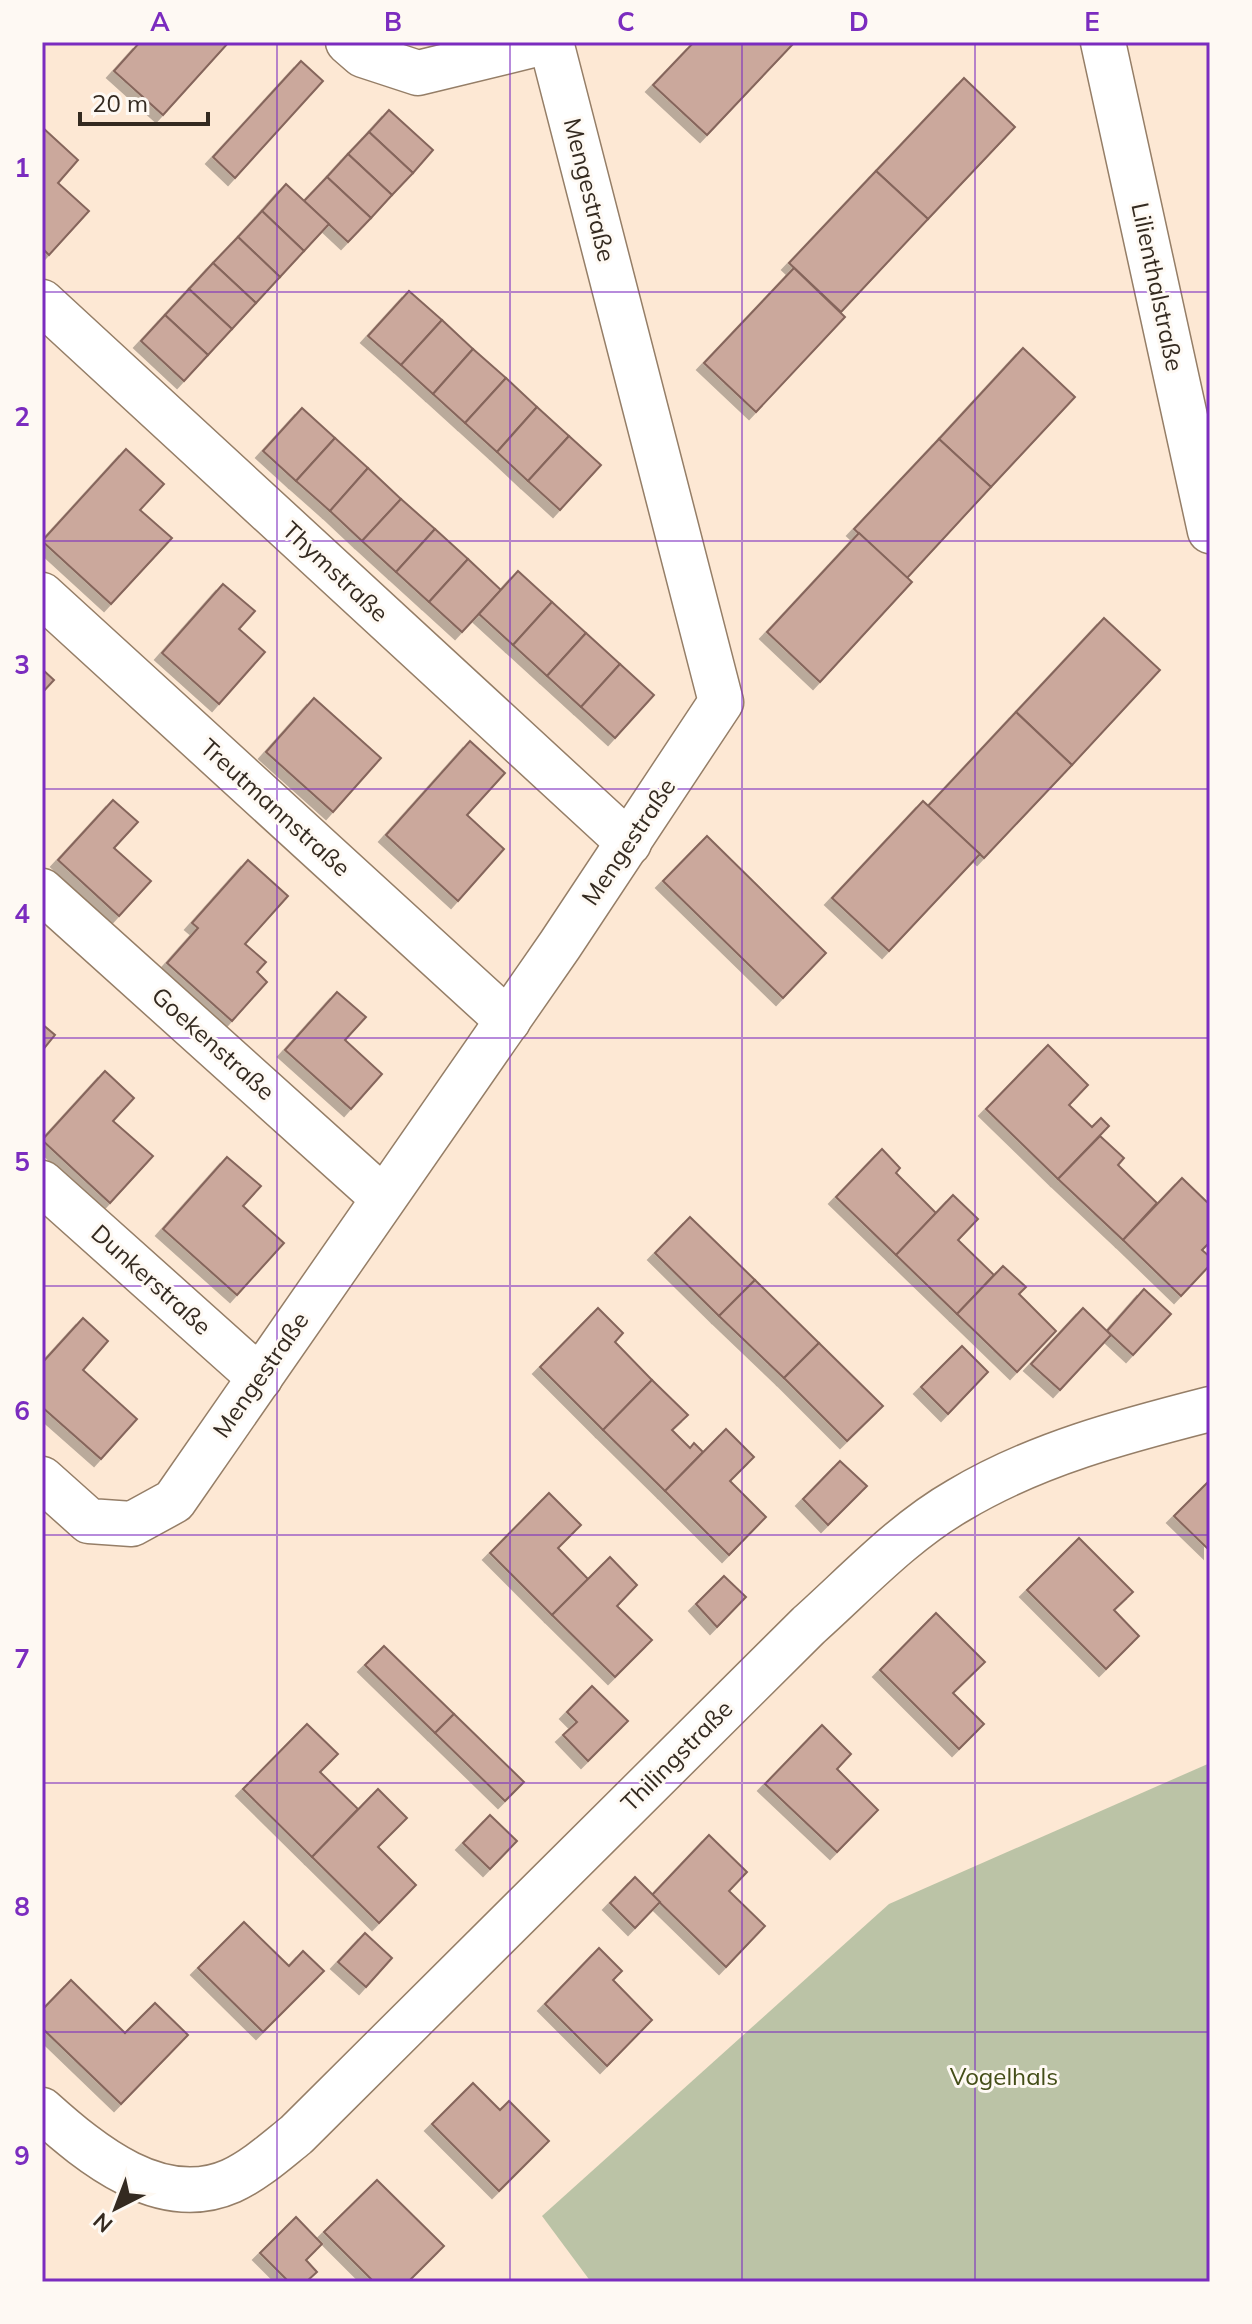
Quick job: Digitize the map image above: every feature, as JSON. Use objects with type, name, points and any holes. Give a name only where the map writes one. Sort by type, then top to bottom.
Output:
[{"type":"street","points":[[348,42],[363,55],[418,73],[545,42]]},
{"type":"street","name":"Mengestraße","points":[[42,1479],[89,1521],[132,1524],[174,1501],[508,1021],[721,702],[551,42]]},
{"type":"street","name":"Lilienthalstraße","points":[[1103,42],[1210,531]]},
{"type":"street","name":"Thymstraße","points":[[42,302],[629,843]]},
{"type":"street","name":"Treutmannstraße","points":[[42,595],[508,1021]]},
{"type":"street","name":"Goekenstraße","points":[[42,891],[383,1198]]},
{"type":"street","name":"Dunkerstraße","points":[[42,1183],[260,1378]]},
{"type":"street","name":"Thilingstraße","points":[[42,2110],[80,2144],[128,2174],[165,2187],[200,2191],[231,2181],[296,2135],[798,1636],[897,1544],[957,1500],[1026,1465],[1115,1433],[1210,1409]]},
{"type":"green space","name":"Vogelhals","points":[[1210,1763],[1210,2282],[591,2282],[542,2216],[889,1904]]},
{"type":"building","points":[[140,42],[229,42],[163,115],[114,71]]},
{"type":"building","points":[[694,42],[793,44],[707,135],[653,85]]},
{"type":"building","points":[[301,61],[323,81],[235,178],[213,157]]},
{"type":"building","points":[[964,78],[1015,127],[928,219],[876,171]]},
{"type":"building","points":[[389,110],[433,150],[413,173],[369,132]]},
{"type":"building","points":[[42,127],[78,160],[58,183],[89,211],[49,255],[42,248]]},
{"type":"building","points":[[369,132],[413,173],[392,195],[348,154]]},
{"type":"building","points":[[348,154],[392,195],[371,218],[327,177]]},
{"type":"building","points":[[876,171],[928,219],[841,312],[789,263]]},
{"type":"building","points":[[327,177],[371,218],[348,242],[304,201]]},
{"type":"building","points":[[286,184],[329,224],[304,251],[262,211]]},
{"type":"building","points":[[262,211],[304,251],[280,277],[238,237]]},
{"type":"building","points":[[238,237],[280,277],[256,303],[213,263]]},
{"type":"building","points":[[213,263],[256,303],[232,329],[189,289]]},
{"type":"building","points":[[794,268],[845,317],[756,412],[704,363]]},
{"type":"building","points":[[189,289],[232,329],[208,355],[165,315]]},
{"type":"building","points":[[409,291],[442,320],[401,365],[368,336]]},
{"type":"building","points":[[165,315],[208,355],[184,381],[141,341]]},
{"type":"building","points":[[442,320],[473,349],[433,394],[401,365]]},
{"type":"building","points":[[1023,348],[1075,397],[991,487],[939,439]]},
{"type":"building","points":[[473,349],[506,378],[465,423],[433,394]]},
{"type":"building","points":[[506,378],[537,407],[497,452],[465,423]]},
{"type":"building","points":[[537,407],[569,436],[528,481],[497,452]]},
{"type":"building","points":[[302,408],[335,438],[296,481],[263,451]]},
{"type":"building","points":[[569,436],[601,465],[560,510],[528,481]]},
{"type":"building","points":[[335,438],[368,468],[330,511],[296,481]]},
{"type":"building","points":[[939,439],[991,487],[907,578],[854,529]]},
{"type":"building","points":[[126,449],[164,484],[140,510],[172,538],[111,604],[42,541]]},
{"type":"building","points":[[368,468],[401,499],[362,541],[330,511]]},
{"type":"building","points":[[401,499],[435,529],[396,572],[362,541]]},
{"type":"building","points":[[435,529],[468,559],[429,602],[396,572]]},
{"type":"building","points":[[859,533],[912,582],[820,682],[767,632]]},
{"type":"building","points":[[468,559],[501,590],[462,632],[429,602]]},
{"type":"building","points":[[518,571],[552,602],[513,645],[479,614]]},
{"type":"building","points":[[223,584],[255,611],[239,629],[265,652],[219,704],[162,653]]},
{"type":"building","points":[[552,602],[586,633],[547,676],[513,645]]},
{"type":"building","points":[[1104,618],[1160,670],[1072,765],[1016,712]]},
{"type":"building","points":[[586,633],[620,664],[581,707],[547,676]]},
{"type":"building","points":[[620,664],[654,695],[615,738],[581,707]]},
{"type":"building","points":[[42,669],[54,680],[42,693]]},
{"type":"building","points":[[314,698],[381,758],[333,812],[266,752]]},
{"type":"building","points":[[1016,712],[1072,765],[984,858],[928,806]]},
{"type":"building","points":[[470,741],[505,773],[467,815],[504,849],[458,901],[386,835]]},
{"type":"building","points":[[113,800],[138,822],[114,848],[151,881],[119,916],[58,860]]},
{"type":"building","points":[[923,801],[980,854],[889,951],[832,898]]},
{"type":"building","points":[[707,836],[826,953],[783,998],[663,881]]},
{"type":"building","points":[[248,860],[288,896],[245,944],[266,962],[257,972],[267,982],[232,1021],[167,963],[198,928],[192,923]]},
{"type":"building","points":[[337,992],[366,1017],[345,1040],[382,1074],[351,1109],[285,1050]]},
{"type":"building","points":[[42,1024],[55,1035],[42,1051]]},
{"type":"building","points":[[1048,1045],[1088,1085],[1069,1105],[1092,1127],[1101,1118],[1109,1126],[1058,1179],[986,1109]]},
{"type":"building","points":[[105,1071],[134,1098],[113,1121],[153,1156],[110,1203],[42,1140]]},
{"type":"building","points":[[1100,1136],[1124,1158],[1118,1165],[1157,1203],[1123,1240],[1058,1179]]},
{"type":"building","points":[[882,1149],[900,1168],[896,1173],[936,1213],[896,1255],[836,1197]]},
{"type":"building","points":[[227,1157],[261,1186],[243,1206],[284,1243],[237,1295],[163,1229]]},
{"type":"building","points":[[1182,1178],[1210,1205],[1210,1242],[1202,1250],[1210,1257],[1210,1265],[1181,1296],[1123,1240]]},
{"type":"building","points":[[953,1195],[978,1219],[958,1240],[994,1275],[957,1314],[896,1255]]},
{"type":"building","points":[[690,1217],[755,1280],[719,1316],[655,1253]]},
{"type":"building","points":[[1003,1266],[1026,1287],[1019,1294],[1056,1331],[1017,1372],[957,1314]]},
{"type":"building","points":[[755,1280],[819,1343],[784,1378],[719,1316]]},
{"type":"building","points":[[1144,1289],[1171,1314],[1133,1355],[1107,1331]]},
{"type":"building","points":[[598,1308],[623,1333],[615,1342],[652,1380],[603,1430],[540,1367]]},
{"type":"building","points":[[1083,1308],[1111,1335],[1060,1390],[1031,1364]]},
{"type":"building","points":[[83,1318],[108,1341],[83,1370],[137,1419],[101,1459],[42,1407],[42,1363]]},
{"type":"building","points":[[819,1343],[883,1406],[847,1441],[784,1378]]},
{"type":"building","points":[[962,1346],[988,1372],[948,1414],[921,1387]]},
{"type":"building","points":[[652,1380],[688,1415],[672,1430],[690,1448],[694,1443],[703,1452],[665,1491],[603,1430]]},
{"type":"building","points":[[726,1429],[754,1457],[730,1481],[766,1517],[729,1555],[665,1491]]},
{"type":"building","points":[[840,1461],[867,1486],[828,1525],[803,1499]]},
{"type":"building","points":[[1210,1480],[1210,1551],[1174,1516]]},
{"type":"building","points":[[549,1493],[581,1525],[558,1548],[588,1579],[552,1615],[490,1553]]},
{"type":"building","points":[[1079,1538],[1133,1592],[1114,1610],[1139,1636],[1106,1669],[1027,1590]]},
{"type":"building","points":[[610,1557],[637,1585],[617,1606],[652,1640],[615,1677],[552,1615]]},
{"type":"building","points":[[724,1576],[746,1597],[717,1627],[696,1604]]},
{"type":"building","points":[[936,1613],[985,1662],[953,1693],[984,1724],[959,1749],[880,1670]]},
{"type":"building","points":[[384,1646],[454,1714],[435,1733],[365,1665]]},
{"type":"building","points":[[592,1686],[628,1721],[588,1761],[563,1735],[577,1722],[567,1712]]},
{"type":"building","points":[[454,1714],[524,1782],[505,1801],[435,1733]]},
{"type":"building","points":[[307,1724],[338,1754],[320,1772],[358,1809],[312,1857],[243,1789]]},
{"type":"building","points":[[822,1725],[851,1754],[837,1769],[878,1810],[837,1852],[765,1784]]},
{"type":"building","points":[[378,1789],[407,1818],[378,1847],[416,1885],[379,1923],[312,1857]]},
{"type":"building","points":[[490,1815],[517,1841],[490,1869],[463,1843]]},
{"type":"building","points":[[709,1835],[747,1872],[729,1891],[765,1926],[726,1967],[652,1895]]},
{"type":"building","points":[[635,1877],[660,1902],[635,1928],[610,1903]]},
{"type":"building","points":[[244,1922],[289,1966],[303,1951],[324,1971],[263,2032],[198,1968]]},
{"type":"building","points":[[365,1933],[392,1958],[366,1987],[338,1962]]},
{"type":"building","points":[[599,1948],[622,1971],[613,1980],[652,2020],[607,2066],[545,2004]]},
{"type":"building","points":[[71,1980],[125,2033],[155,2003],[188,2035],[121,2104],[42,2028],[42,2010]]},
{"type":"building","points":[[473,2083],[500,2110],[509,2101],[549,2141],[499,2191],[432,2124]]},
{"type":"building","points":[[377,2180],[444,2246],[408,2282],[374,2282],[324,2232]]},
{"type":"building","points":[[296,2217],[322,2244],[306,2260],[317,2272],[306,2282],[289,2282],[260,2253]]}]
